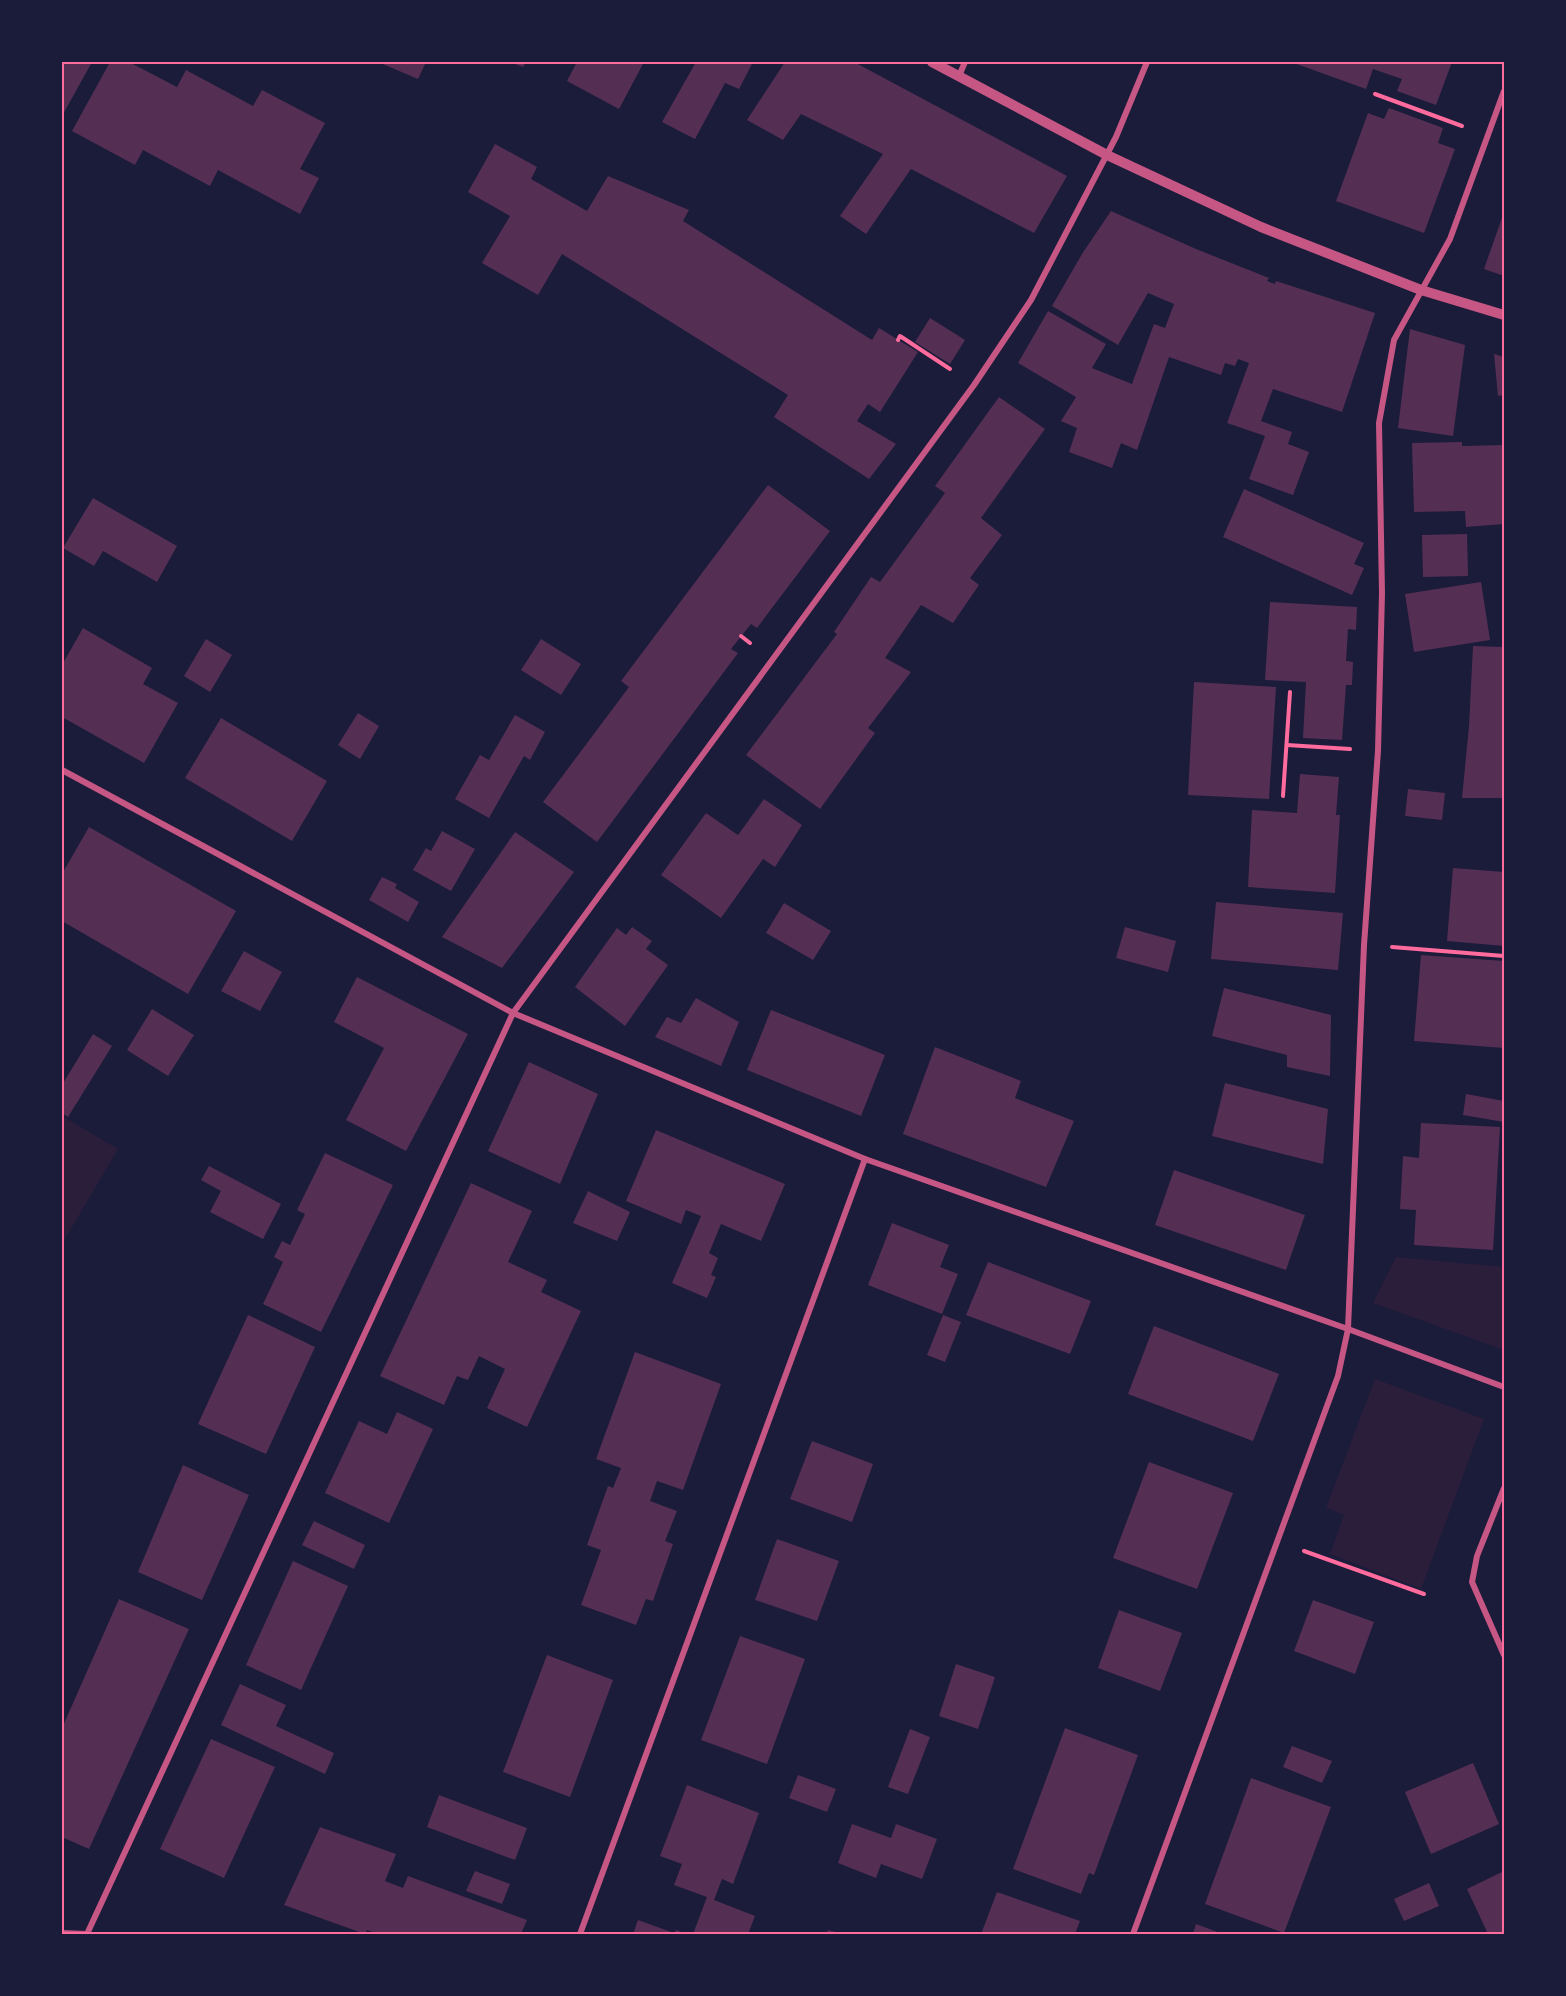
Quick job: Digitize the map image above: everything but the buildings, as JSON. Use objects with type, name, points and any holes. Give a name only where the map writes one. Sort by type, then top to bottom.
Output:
[{"type":"street","points":[[932,62],[1107,155],[1261,227],[1421,290],[1504,315]]},
{"type":"street","points":[[959,76],[965,62]]},
{"type":"street","points":[[62,1933],[87,1935],[513,1013],[974,385],[1031,300],[1107,155],[1147,62]]},
{"type":"street","points":[[1133,1935],[1338,1376],[1348,1329],[1364,945],[1378,751],[1382,593],[1379,423],[1394,339],[1449,239],[1504,91]]},
{"type":"street","points":[[62,770],[513,1013],[865,1158],[1348,1329],[1504,1387]]},
{"type":"street","points":[[580,1935],[865,1158]]},
{"type":"street","points":[[1504,1488],[1477,1556],[1472,1582],[1504,1655]]},
{"type":"path","points":[[1375,94],[1488,135]]},
{"type":"path","points":[[898,339],[900,336],[974,385]]},
{"type":"path","points":[[1283,796],[1290,692]]},
{"type":"path","points":[[1287,745],[1378,751]]},
{"type":"path","points":[[1364,945],[1504,956]]},
{"type":"path","points":[[1278,1541],[1424,1594]]},
{"type":"shaded area","points":[[62,1116],[118,1149],[62,1244]]},
{"type":"shaded area","points":[[1396,1257],[1504,1267],[1504,1350],[1373,1303]]},
{"type":"shaded area","points":[[1375,1379],[1484,1419],[1421,1589],[1330,1554],[1344,1515],[1326,1508]]}]
